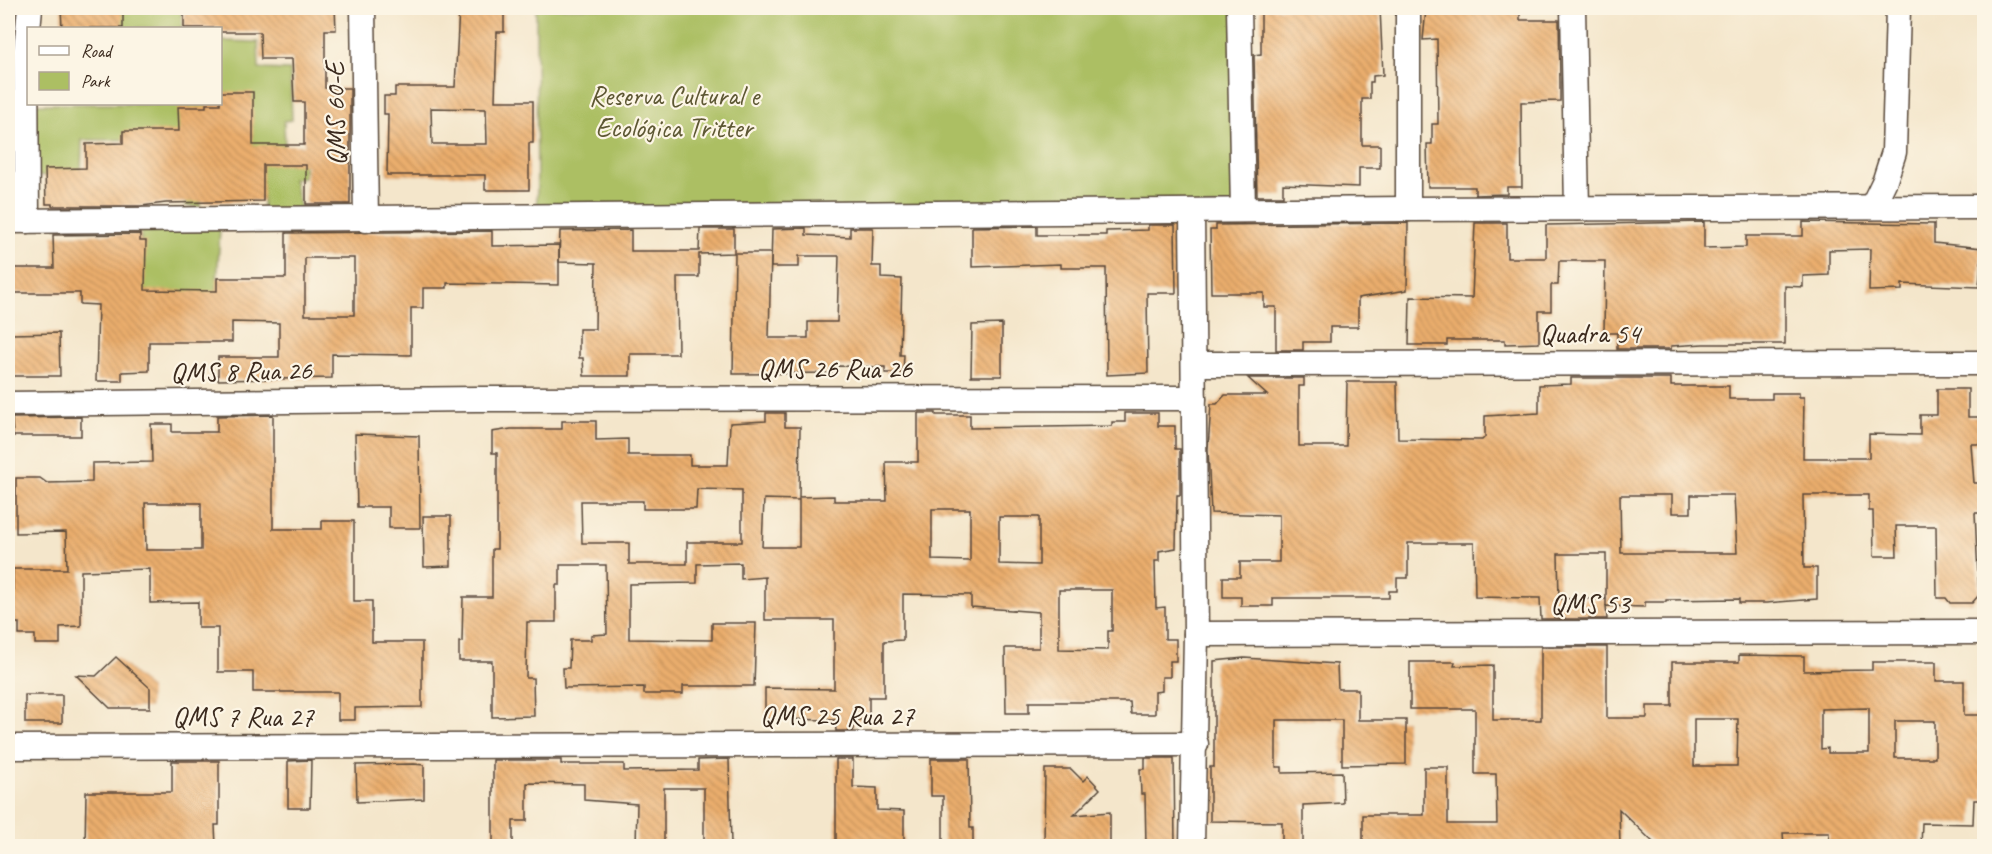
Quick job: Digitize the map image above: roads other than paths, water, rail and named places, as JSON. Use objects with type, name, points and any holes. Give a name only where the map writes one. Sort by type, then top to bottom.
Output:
[{"type":"street","points":[[28,27],[30,8]]},
{"type":"street","name":"QMS 60-E","points":[[363,8],[366,220]]},
{"type":"street","points":[[1239,8],[1243,210]]},
{"type":"street","points":[[1408,8],[1408,209]]},
{"type":"street","points":[[1573,8],[1578,208]]},
{"type":"street","points":[[1872,207],[1885,180],[1894,152],[1898,8]]},
{"type":"street","points":[[27,40],[17,221],[366,220],[1243,210],[1984,207]]},
{"type":"street","points":[[1192,212],[1196,634],[1196,744],[1192,846]]},
{"type":"street","name":"Quadra 54","points":[[1195,364],[1984,363]]},
{"type":"street","name":"QMS 26 Rua 26","points":[[476,399],[1194,398]]},
{"type":"street","name":"QMS 8 Rua 26","points":[[8,404],[476,399]]},
{"type":"street","name":"QMS 53","points":[[1196,634],[1984,632]]},
{"type":"street","name":"QMS 25 Rua 27","points":[[478,745],[1196,744]]},
{"type":"street","name":"QMS 7 Rua 27","points":[[8,747],[478,745]]},
{"type":"park label","name":"Reserva Cultural e Ecológica Tritter","points":[[674,111]]}]
